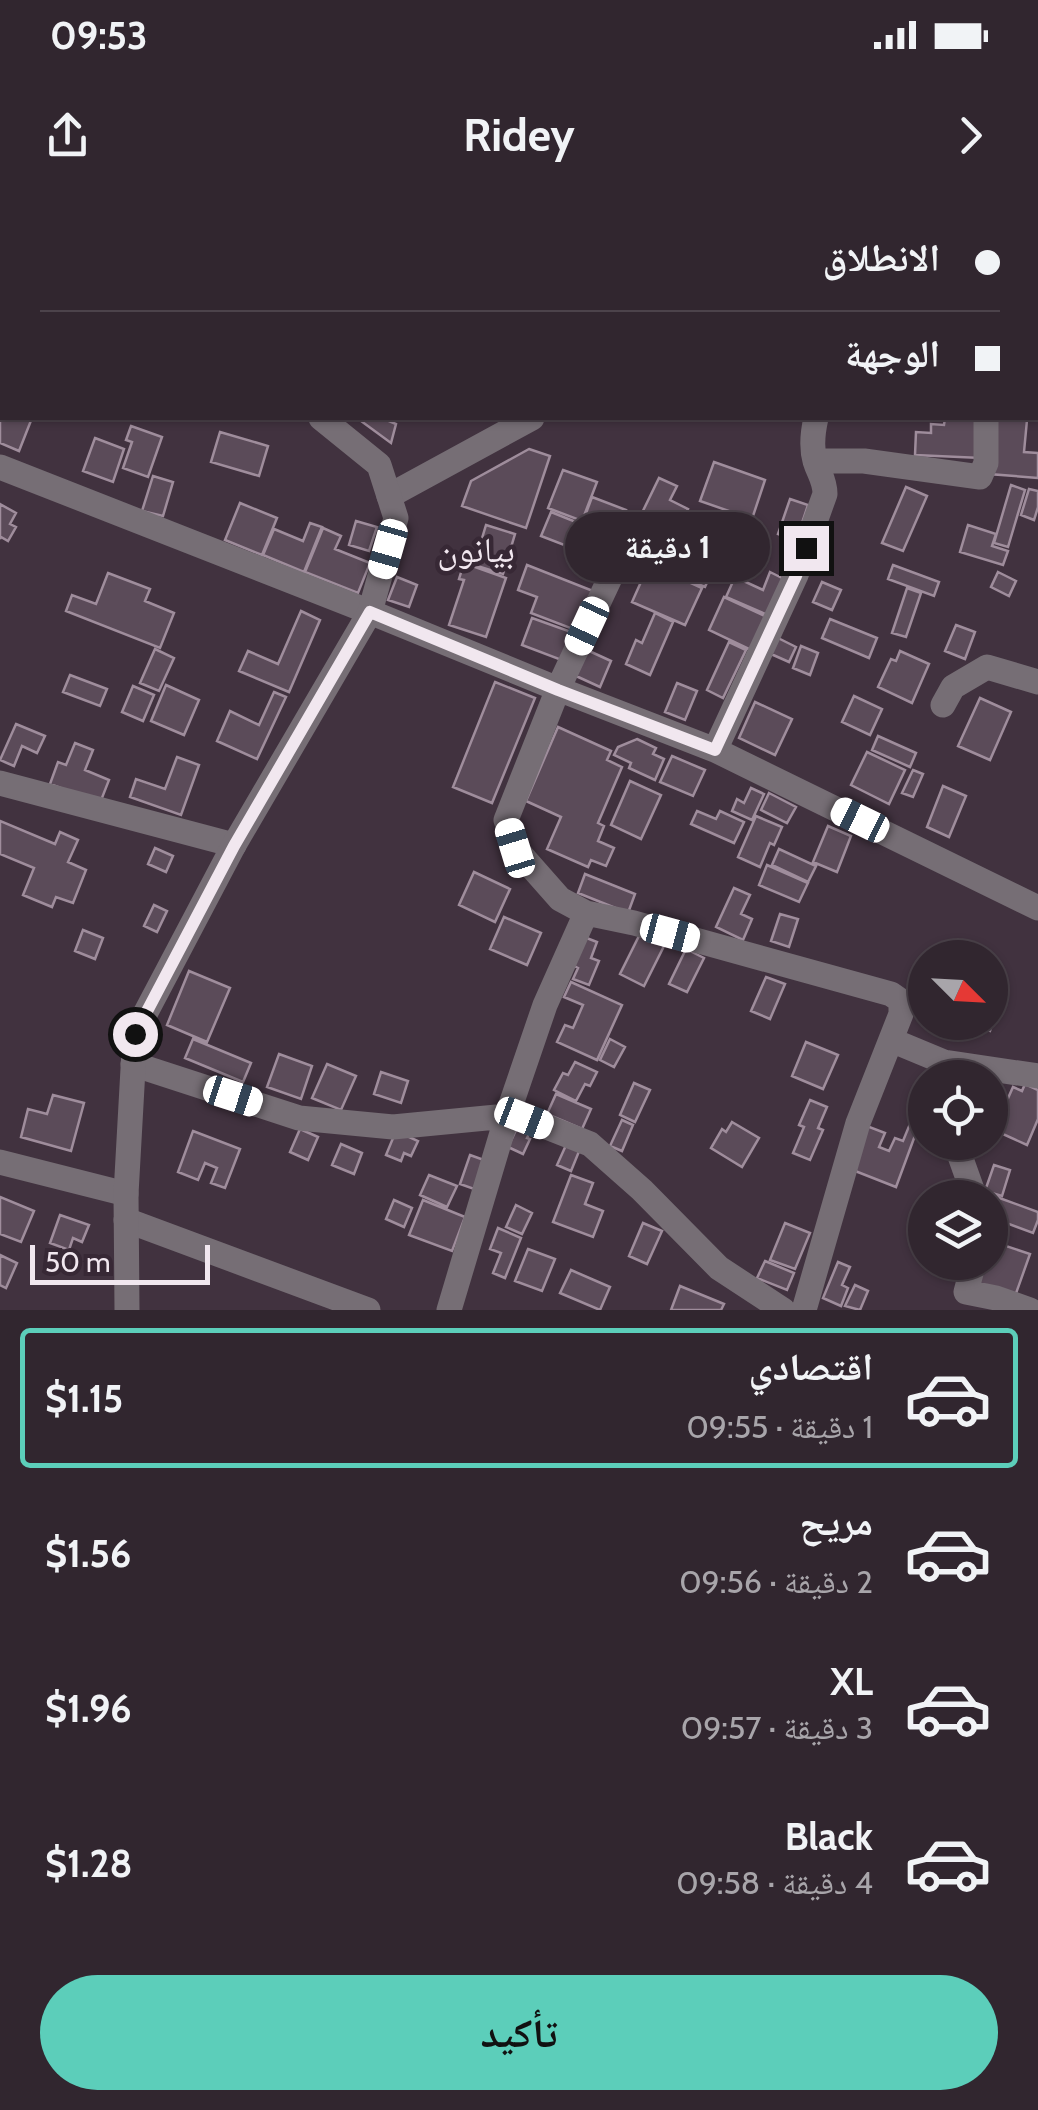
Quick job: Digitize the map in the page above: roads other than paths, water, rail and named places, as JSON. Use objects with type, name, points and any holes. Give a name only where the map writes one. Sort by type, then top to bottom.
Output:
[{"type":"street","points":[[128,1310],[126,1207],[135,1034],[234,846],[370,612],[396,518],[380,465],[325,420]]},
{"type":"street","points":[[389,496],[528,420]]},
{"type":"street","points":[[715,750],[796,576],[825,494],[825,481],[815,461],[816,420]]},
{"type":"street","points":[[815,461],[864,461],[980,476],[986,462],[986,420]]},
{"type":"street","points":[[0,466],[715,750],[1038,908]]},
{"type":"street","points":[[617,563],[558,690],[506,820],[515,848],[560,898],[586,914],[634,923],[891,994],[901,1001],[901,1014],[858,1123],[804,1310]]},
{"type":"street","points":[[944,705],[953,687],[987,667],[1038,682]]},
{"type":"street","points":[[0,783],[234,846]]},
{"type":"street","points":[[449,1310],[507,1116],[546,1005],[586,914]]},
{"type":"street","points":[[890,1040],[925,1060]]},
{"type":"street","points":[[133,1064],[299,1118],[393,1126],[507,1116],[524,1118],[590,1144],[719,1268],[783,1310]]},
{"type":"street","points":[[1008,1074],[1038,1076]]},
{"type":"street","points":[[0,1162],[126,1207],[368,1310]]},
{"type":"street","points":[[969,1280],[966,1292],[1030,1310]]},
{"type":"district","name":"بيانون","points":[[476,549]]}]
